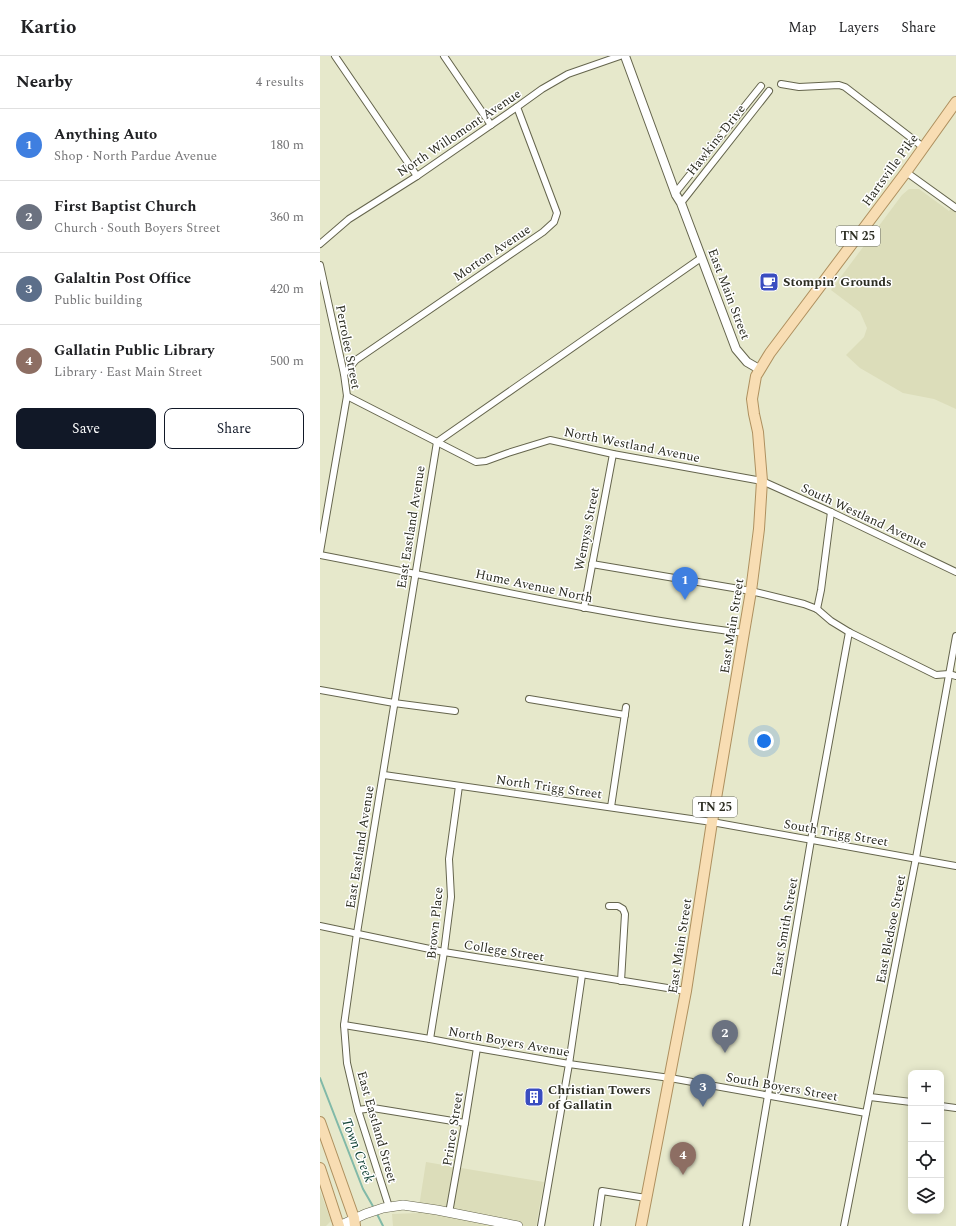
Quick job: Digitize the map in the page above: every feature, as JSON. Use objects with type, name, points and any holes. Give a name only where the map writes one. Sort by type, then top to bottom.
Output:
[{"type":"main road","name":"Hartsville Pike","points":[[759,369],[787,329],[906,172],[956,102]]},
{"type":"main road","name":"East Main Street","points":[[641,1226],[686,991],[712,822],[751,591],[759,526],[762,481],[758,432],[752,399],[754,384],[759,369]]},
{"type":"main road","points":[[320,1122],[354,1222]]},
{"type":"main road","points":[[320,1168],[339,1226],[354,1222],[365,1214],[386,1207],[403,1205],[518,1226]]},
{"type":"street","points":[[336,56],[417,176]]},
{"type":"street","points":[[444,56],[491,125]]},
{"type":"street","name":"North Willomont Avenue","points":[[320,244],[349,219],[417,176],[542,89],[568,74],[620,56]]},
{"type":"street","name":"East Main Street","points":[[625,56],[736,349],[747,362],[759,369]]},
{"type":"street","points":[[781,84],[799,87],[839,85],[924,147]]},
{"type":"street","name":"Hawkins Drive","points":[[676,192],[761,86]]},
{"type":"street","name":"Hawkins Drive","points":[[681,203],[769,91]]},
{"type":"street","name":"Morton Avenue","points":[[344,374],[356,360],[533,237],[543,232],[554,222],[557,213],[518,107]]},
{"type":"street","points":[[906,172],[956,208]]},
{"type":"street","points":[[437,442],[702,258]]},
{"type":"street","name":"Perrolee Street","points":[[320,265],[344,374],[347,396],[320,554]]},
{"type":"street","name":"North Westland Avenue","points":[[347,396],[476,462],[486,461],[550,440],[613,454],[762,481]]},
{"type":"street","name":"East Eastland Avenue","points":[[357,933],[384,775],[394,703],[437,442]]},
{"type":"street","name":"Wemyss Street","points":[[584,608],[613,454]]},
{"type":"street","name":"South Westland Avenue","points":[[762,481],[831,512],[956,572]]},
{"type":"street","points":[[817,609],[821,590],[831,512]]},
{"type":"street","name":"Hume Avenue North","points":[[320,554],[584,608],[689,626],[744,633]]},
{"type":"street","points":[[592,564],[751,591],[804,604],[817,609],[831,621],[848,632],[936,675],[949,674],[956,676]]},
{"type":"street","name":"East Smith Street","points":[[746,1226],[811,840],[848,632]]},
{"type":"street","name":"East Bledsoe Street","points":[[844,1226],[916,858],[956,636]]},
{"type":"street","points":[[320,690],[394,703],[455,711]]},
{"type":"street","points":[[529,699],[625,715]]},
{"type":"street","points":[[611,807],[626,707]]},
{"type":"street","name":"North Trigg Street","points":[[384,775],[712,822]]},
{"type":"street","name":"Brown Place","points":[[430,1039],[451,897],[449,859],[459,786]]},
{"type":"street","name":"South Trigg Street","points":[[712,822],[956,866]]},
{"type":"street","points":[[609,906],[618,906],[624,909],[625,914],[621,981]]},
{"type":"street","name":"College Street","points":[[320,926],[444,952],[686,991]]},
{"type":"street","name":"East Eastland Street","points":[[357,933],[344,1024],[347,1063],[358,1110],[386,1207]]},
{"type":"street","points":[[541,1226],[569,1064],[582,975]]},
{"type":"street","name":"North Boyers Avenue","points":[[344,1024],[569,1064],[670,1078]]},
{"type":"street","name":"Prince Street","points":[[449,1213],[477,1048]]},
{"type":"street","name":"South Boyers Street","points":[[670,1078],[866,1113]]},
{"type":"street","points":[[870,1097],[908,1102]]},
{"type":"street","points":[[944,1106],[956,1108]]},
{"type":"street","points":[[358,1110],[373,1108],[465,1123]]},
{"type":"street","points":[[597,1226],[602,1191],[646,1198]]},
{"type":"shaded area","points":[[909,189],[919,189],[949,211],[956,201],[956,409],[934,399],[903,393],[860,368],[846,355],[864,337],[867,328],[860,312],[831,290],[902,195]]},
{"type":"shaded area","points":[[426,1162],[544,1182],[536,1226],[393,1226],[392,1214],[418,1213]]},
{"type":"shaded area","points":[[320,1191],[331,1221],[326,1226],[320,1226]]},
{"type":"waterway","name":"Town Creek","points":[[320,1078],[363,1189],[374,1208]]},
{"type":"waterway","name":"Town Creek","points":[[377,1214],[383,1226]]},
{"type":"place","name":"Stompin’ Grounds","points":[[769,282]]},
{"type":"place","name":"Anything Auto","points":[[685,600]]},
{"type":"place","name":"First Baptist Church","points":[[725,1053]]},
{"type":"place","name":"Christian Towers of Gallatin","points":[[534,1097]]},
{"type":"place","name":"Galaltin Post Office","points":[[703,1107]]},
{"type":"place","name":"Gallatin Public Library","points":[[683,1175]]}]
